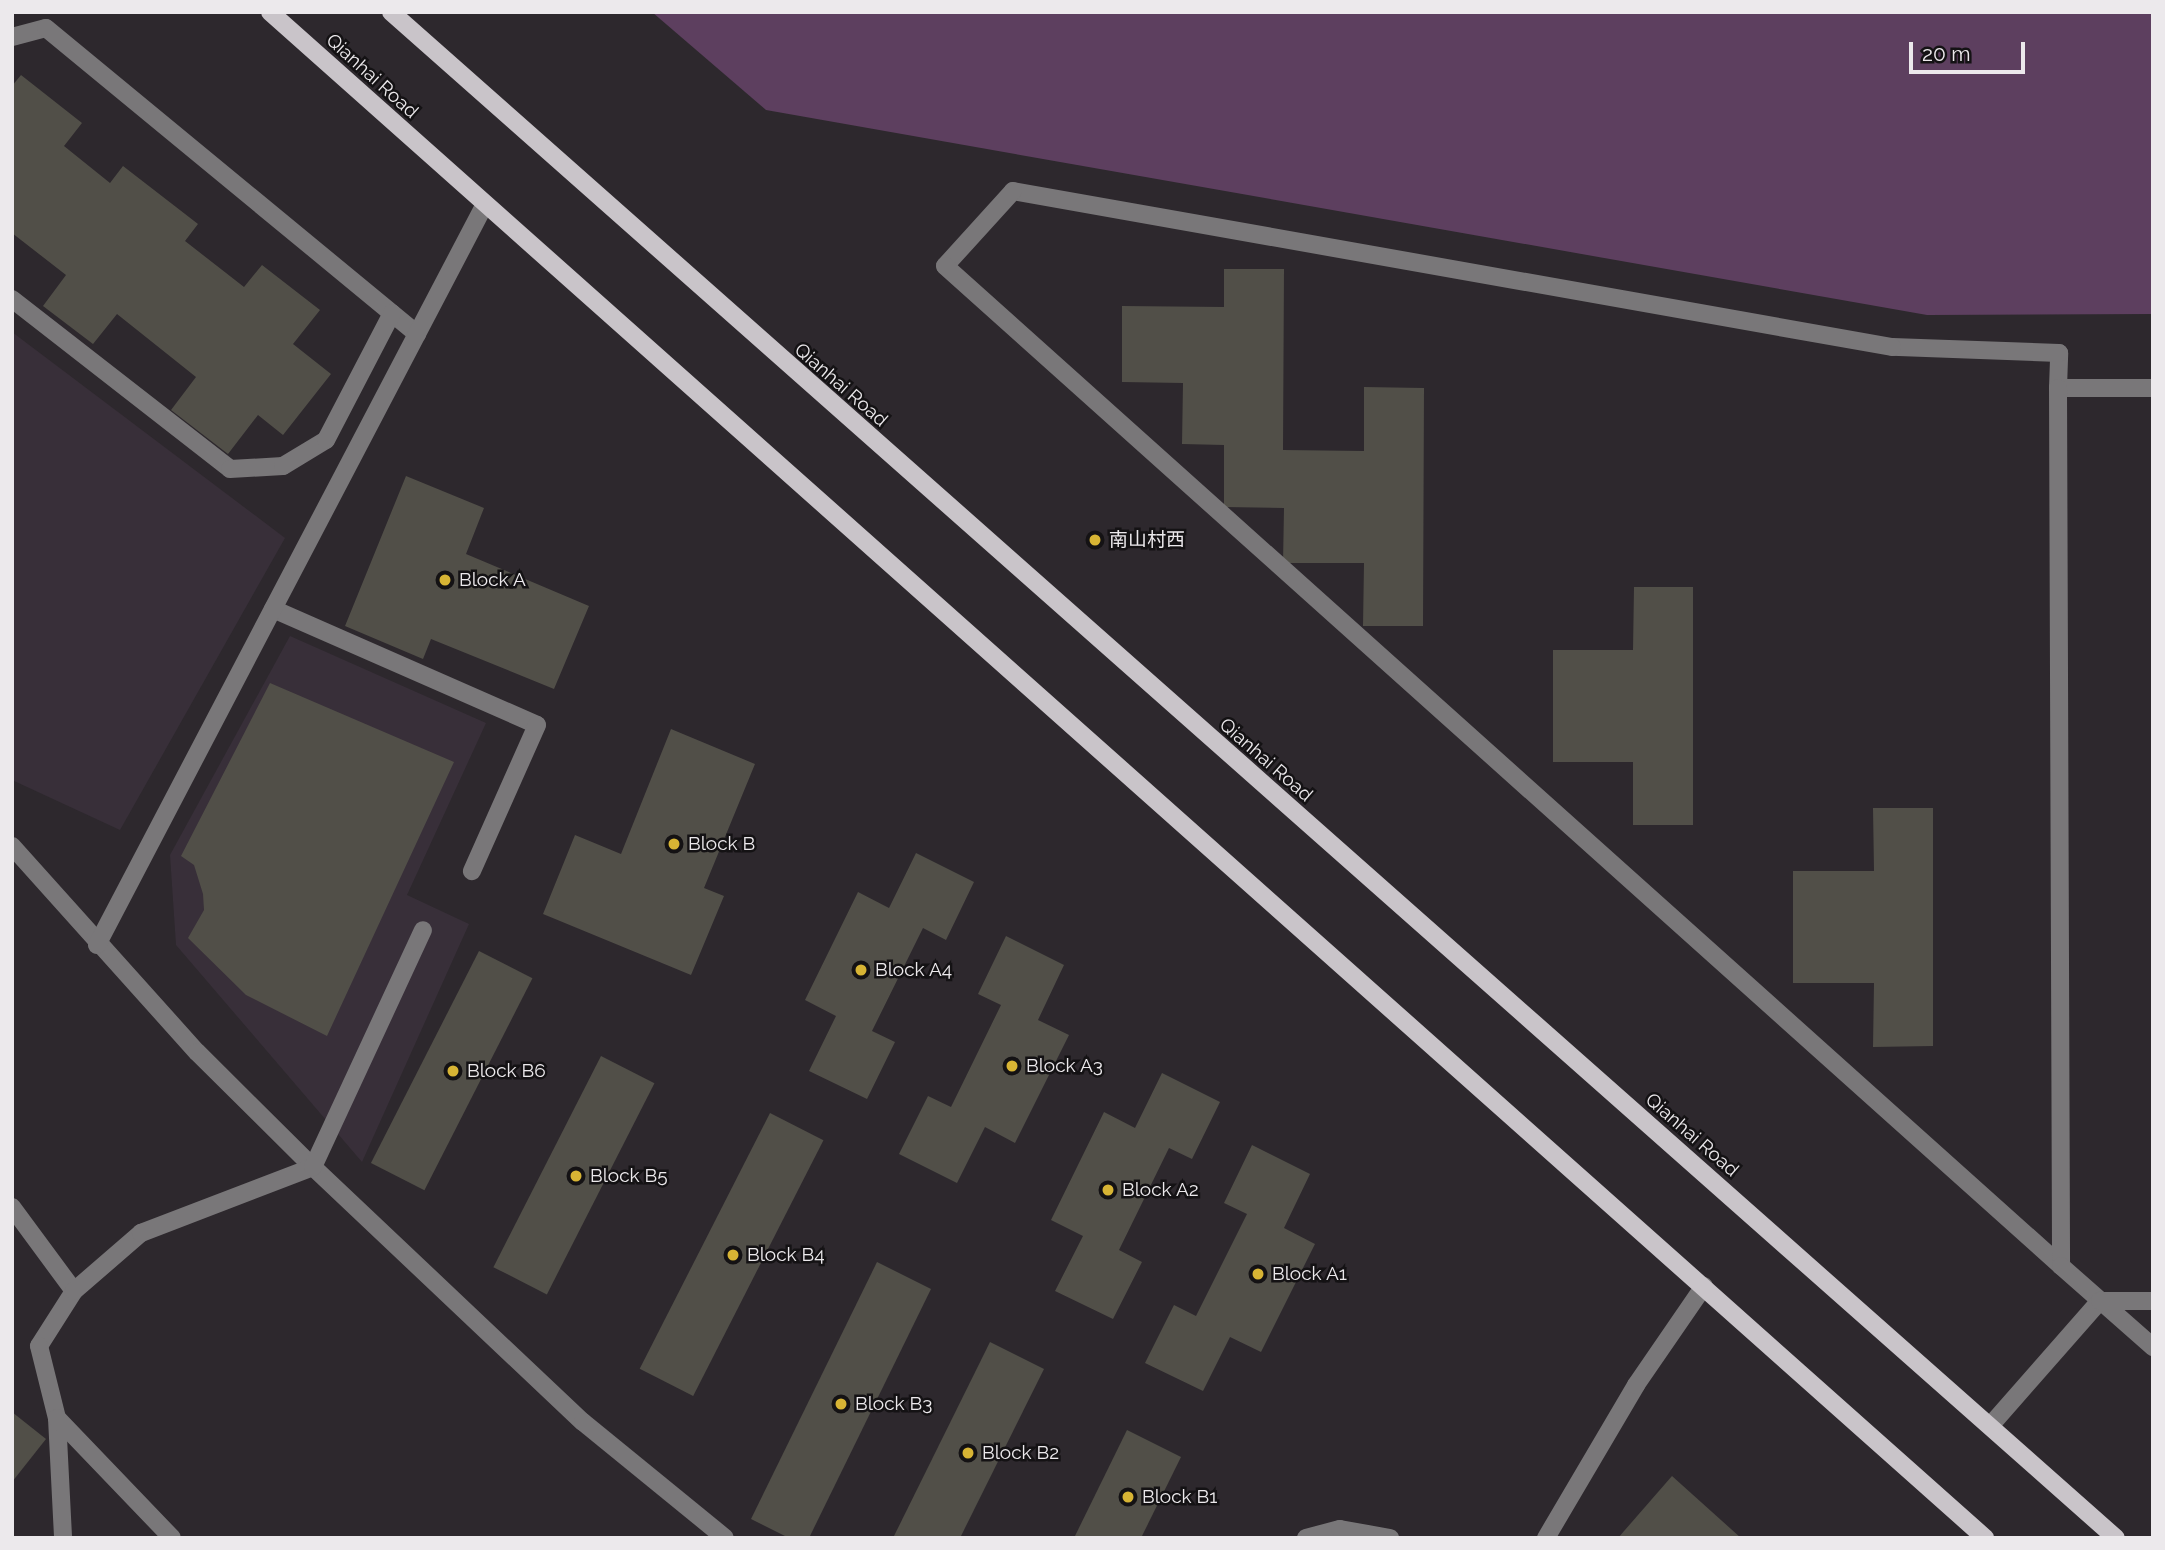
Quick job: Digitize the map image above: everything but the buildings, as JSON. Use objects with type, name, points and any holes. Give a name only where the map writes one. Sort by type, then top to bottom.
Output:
[{"type":"main road","name":"Qianhai Road","points":[[270,12],[484,206],[1985,1538]]},
{"type":"main road","name":"Qianhai Road","points":[[391,12],[2116,1538]]},
{"type":"street","points":[[12,37],[46,28],[417,334]]},
{"type":"street","points":[[2062,1266],[2059,353],[1892,347],[1013,191],[946,266],[2100,1301],[2153,1347]]},
{"type":"street","points":[[97,945],[484,206]]},
{"type":"street","points":[[12,299],[230,469],[283,466],[326,439],[392,313]]},
{"type":"street","points":[[2058,388],[2153,388]]},
{"type":"street","points":[[273,609],[537,725],[472,871]]},
{"type":"street","points":[[12,846],[97,945],[313,1167],[583,1422],[725,1538]]},
{"type":"street","points":[[63,1538],[57,1418],[39,1346],[74,1291],[141,1233],[313,1167],[424,930]]},
{"type":"street","points":[[12,1207],[74,1291]]},
{"type":"street","points":[[1546,1538],[1636,1385],[1704,1286]]},
{"type":"street","points":[[1990,1426],[2100,1301],[2153,1301]]},
{"type":"street","points":[[57,1418],[172,1538]]},
{"type":"street","points":[[1306,1538],[1340,1529],[1390,1538]]},
{"type":"shaded area","points":[[652,12],[2153,12],[2153,314],[1927,315],[766,110]]},
{"type":"shaded area","points":[[12,332],[285,538],[120,830],[12,780]]},
{"type":"shaded area","points":[[290,636],[486,723],[407,895],[469,924],[362,1162],[176,945],[170,855]]},
{"type":"place","name":"南山村西","points":[[1095,540]]},
{"type":"place","name":"Block A","points":[[445,580]]},
{"type":"place","name":"Block B","points":[[674,844]]},
{"type":"place","name":"Block A4","points":[[861,970]]},
{"type":"place","name":"Block A3","points":[[1012,1066]]},
{"type":"place","name":"Block B6","points":[[453,1071]]},
{"type":"place","name":"Block B5","points":[[576,1176]]},
{"type":"place","name":"Block A2","points":[[1108,1190]]},
{"type":"place","name":"Block B4","points":[[733,1255]]},
{"type":"place","name":"Block A1","points":[[1258,1274]]},
{"type":"place","name":"Block B3","points":[[841,1404]]},
{"type":"place","name":"Block B2","points":[[968,1453]]},
{"type":"place","name":"Block B1","points":[[1128,1497]]}]
